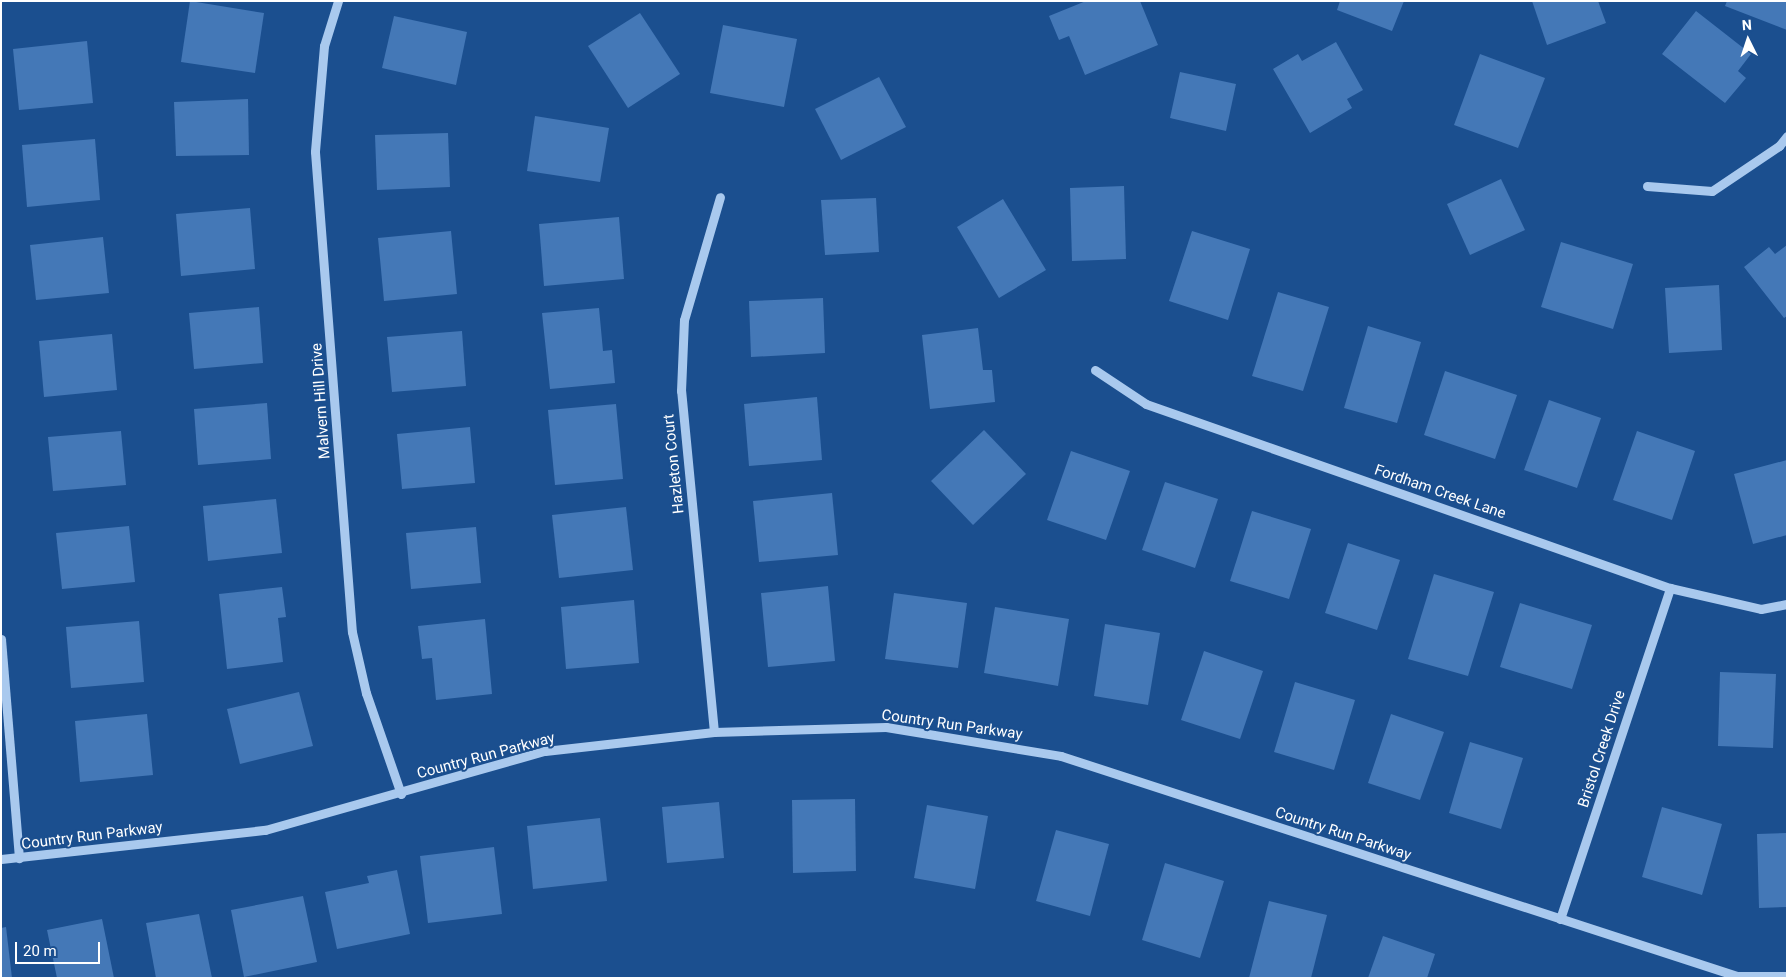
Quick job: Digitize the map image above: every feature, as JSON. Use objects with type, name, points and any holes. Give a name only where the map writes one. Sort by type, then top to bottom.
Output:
[{"type":"street","name":"Malvern Hill Drive","points":[[338,1],[324,46],[315,152],[350,603],[366,693],[401,794]]},
{"type":"street","points":[[1647,186],[1712,191],[1779,146],[1787,136]]},
{"type":"street","name":"Hazleton Court","points":[[714,732],[681,391],[684,320],[720,197]]},
{"type":"street","name":"Fordham Creek Lane","points":[[1095,370],[1146,404],[1670,588],[1761,610],[1787,604]]},
{"type":"street","name":"Bristol Creek Drive","points":[[1560,919],[1670,588]]},
{"type":"street","points":[[1,639],[19,858]]},
{"type":"street","name":"Country Run Parkway","points":[[1,859],[265,830],[401,794],[545,751],[714,732],[886,726],[1061,756],[1737,976],[1787,976]]},
{"type":"building","points":[[190,1],[264,13],[255,73],[181,62]]},
{"type":"building","points":[[1086,1],[1140,1],[1158,45],[1085,75],[1069,36],[1059,40],[1049,16]]},
{"type":"building","points":[[1340,1],[1404,1],[1392,31],[1337,10]]},
{"type":"building","points":[[1532,1],[1598,1],[1606,23],[1547,45]]},
{"type":"building","points":[[1727,1],[1787,1],[1787,30],[1725,6]]},
{"type":"building","points":[[1696,11],[1751,54],[1738,71],[1746,78],[1725,103],[1662,54]]},
{"type":"building","points":[[640,13],[680,74],[628,108],[588,46]]},
{"type":"building","points":[[394,16],[467,32],[456,85],[382,68]]},
{"type":"building","points":[[723,25],[797,39],[784,107],[710,93]]},
{"type":"building","points":[[87,41],[93,103],[19,110],[13,49]]},
{"type":"building","points":[[1336,42],[1363,90],[1347,99],[1352,108],[1310,133],[1273,69],[1298,54],[1302,61]]},
{"type":"building","points":[[1480,54],[1545,78],[1518,148],[1454,125]]},
{"type":"building","points":[[1180,72],[1236,84],[1226,131],[1170,118]]},
{"type":"building","points":[[879,77],[906,127],[841,160],[815,109]]},
{"type":"building","points":[[248,99],[249,155],[176,156],[174,102]]},
{"type":"building","points":[[535,116],[609,128],[600,182],[527,171]]},
{"type":"building","points":[[448,133],[450,187],[377,190],[375,135]]},
{"type":"building","points":[[95,139],[100,200],[27,207],[22,145]]},
{"type":"building","points":[[1501,179],[1525,230],[1470,255],[1447,204]]},
{"type":"building","points":[[1124,186],[1126,259],[1072,261],[1070,188]]},
{"type":"building","points":[[876,198],[879,252],[825,255],[821,200]]},
{"type":"building","points":[[1003,199],[1046,270],[999,298],[957,227]]},
{"type":"building","points":[[250,208],[255,269],[181,276],[176,214]]},
{"type":"building","points":[[619,217],[624,279],[544,286],[539,224]]},
{"type":"building","points":[[451,231],[457,294],[384,301],[378,238]]},
{"type":"building","points":[[1192,231],[1250,249],[1228,320],[1169,301]]},
{"type":"building","points":[[103,237],[109,293],[36,300],[30,245]]},
{"type":"building","points":[[1561,242],[1633,264],[1613,329],[1541,307]]},
{"type":"building","points":[[1787,245],[1787,316],[1784,318],[1744,267],[1769,247],[1775,254]]},
{"type":"building","points":[[1719,285],[1722,350],[1669,353],[1665,288]]},
{"type":"building","points":[[1278,292],[1329,307],[1303,391],[1252,376]]},
{"type":"building","points":[[823,298],[825,353],[751,357],[749,301]]},
{"type":"building","points":[[259,307],[263,363],[194,369],[189,313]]},
{"type":"building","points":[[599,308],[603,351],[612,350],[615,383],[550,389],[542,313]]},
{"type":"building","points":[[1368,326],[1421,342],[1397,423],[1344,408]]},
{"type":"building","points":[[978,328],[983,370],[992,370],[995,402],[930,409],[922,335]]},
{"type":"building","points":[[462,331],[466,386],[392,392],[387,337]]},
{"type":"building","points":[[112,334],[117,390],[44,397],[39,341]]},
{"type":"building","points":[[1445,371],[1517,395],[1495,459],[1424,435]]},
{"type":"building","points":[[817,397],[822,460],[749,466],[744,404]]},
{"type":"building","points":[[1549,400],[1601,418],[1577,488],[1524,470]]},
{"type":"building","points":[[267,403],[271,459],[198,465],[194,409]]},
{"type":"building","points":[[616,404],[623,479],[555,485],[548,410]]},
{"type":"building","points":[[470,427],[475,483],[402,489],[397,434]]},
{"type":"building","points":[[984,430],[1026,474],[973,525],[931,481]]},
{"type":"building","points":[[121,431],[126,485],[53,491],[48,437]]},
{"type":"building","points":[[1637,431],[1695,451],[1672,520],[1613,500]]},
{"type":"building","points":[[1071,451],[1130,471],[1106,540],[1047,520]]},
{"type":"building","points":[[1787,460],[1787,535],[1753,544],[1734,474]]},
{"type":"building","points":[[1165,482],[1218,499],[1195,568],[1142,550]]},
{"type":"building","points":[[832,493],[838,555],[759,562],[753,501]]},
{"type":"building","points":[[276,499],[282,553],[208,561],[203,506]]},
{"type":"building","points":[[626,507],[633,570],[559,578],[552,515]]},
{"type":"building","points":[[1252,511],[1311,529],[1289,599],[1230,581]]},
{"type":"building","points":[[129,526],[135,582],[62,589],[56,533]]},
{"type":"building","points":[[476,527],[481,583],[411,589],[406,533]]},
{"type":"building","points":[[1348,543],[1400,560],[1377,630],[1325,613]]},
{"type":"building","points":[[1434,574],[1494,592],[1468,676],[1408,659]]},
{"type":"building","points":[[828,586],[835,661],[768,667],[761,593]]},
{"type":"building","points":[[282,587],[286,617],[278,618],[283,662],[227,669],[219,594]]},
{"type":"building","points":[[894,593],[967,603],[958,668],[885,659]]},
{"type":"building","points":[[634,600],[639,663],[566,669],[561,607]]},
{"type":"building","points":[[1520,603],[1592,625],[1572,689],[1500,667]]},
{"type":"building","points":[[995,607],[1069,619],[1058,686],[984,673]]},
{"type":"building","points":[[485,619],[492,694],[436,700],[432,658],[422,659],[418,626]]},
{"type":"building","points":[[139,621],[144,682],[71,688],[66,627]]},
{"type":"building","points":[[1105,624],[1160,633],[1148,705],[1094,696]]},
{"type":"building","points":[[1204,651],[1263,671],[1240,739],[1181,720]]},
{"type":"building","points":[[1720,672],[1776,674],[1773,748],[1718,746]]},
{"type":"building","points":[[1295,682],[1355,700],[1334,770],[1274,752]]},
{"type":"building","points":[[299,692],[313,746],[240,764],[227,709]]},
{"type":"building","points":[[147,714],[153,775],[80,782],[75,721]]},
{"type":"building","points":[[1391,714],[1444,732],[1420,800],[1368,783]]},
{"type":"building","points":[[1470,742],[1523,758],[1501,829],[1449,813]]},
{"type":"building","points":[[855,799],[856,871],[793,873],[792,800]]},
{"type":"building","points":[[719,802],[724,858],[667,863],[662,807]]},
{"type":"building","points":[[927,805],[988,816],[975,889],[914,878]]},
{"type":"building","points":[[1662,807],[1722,824],[1702,895],[1642,877]]},
{"type":"building","points":[[600,818],[607,881],[533,889],[527,826]]},
{"type":"building","points":[[1056,830],[1109,844],[1090,916],[1036,901]]},
{"type":"building","points":[[1787,833],[1787,907],[1759,908],[1757,834]]},
{"type":"building","points":[[494,847],[502,914],[428,923],[420,856]]},
{"type":"building","points":[[1165,863],[1224,881],[1200,958],[1142,940]]},
{"type":"building","points":[[397,870],[410,934],[337,949],[325,892],[369,883],[367,876]]},
{"type":"building","points":[[303,896],[317,962],[244,977],[231,910]]},
{"type":"building","points":[[1269,901],[1327,915],[1311,978],[1249,978]]},
{"type":"building","points":[[199,914],[212,978],[156,978],[146,923]]},
{"type":"building","points":[[102,919],[114,978],[57,978],[47,930]]},
{"type":"building","points":[[6,927],[12,978],[1,978],[1,928]]},
{"type":"building","points":[[1383,936],[1435,954],[1427,978],[1368,978]]}]
